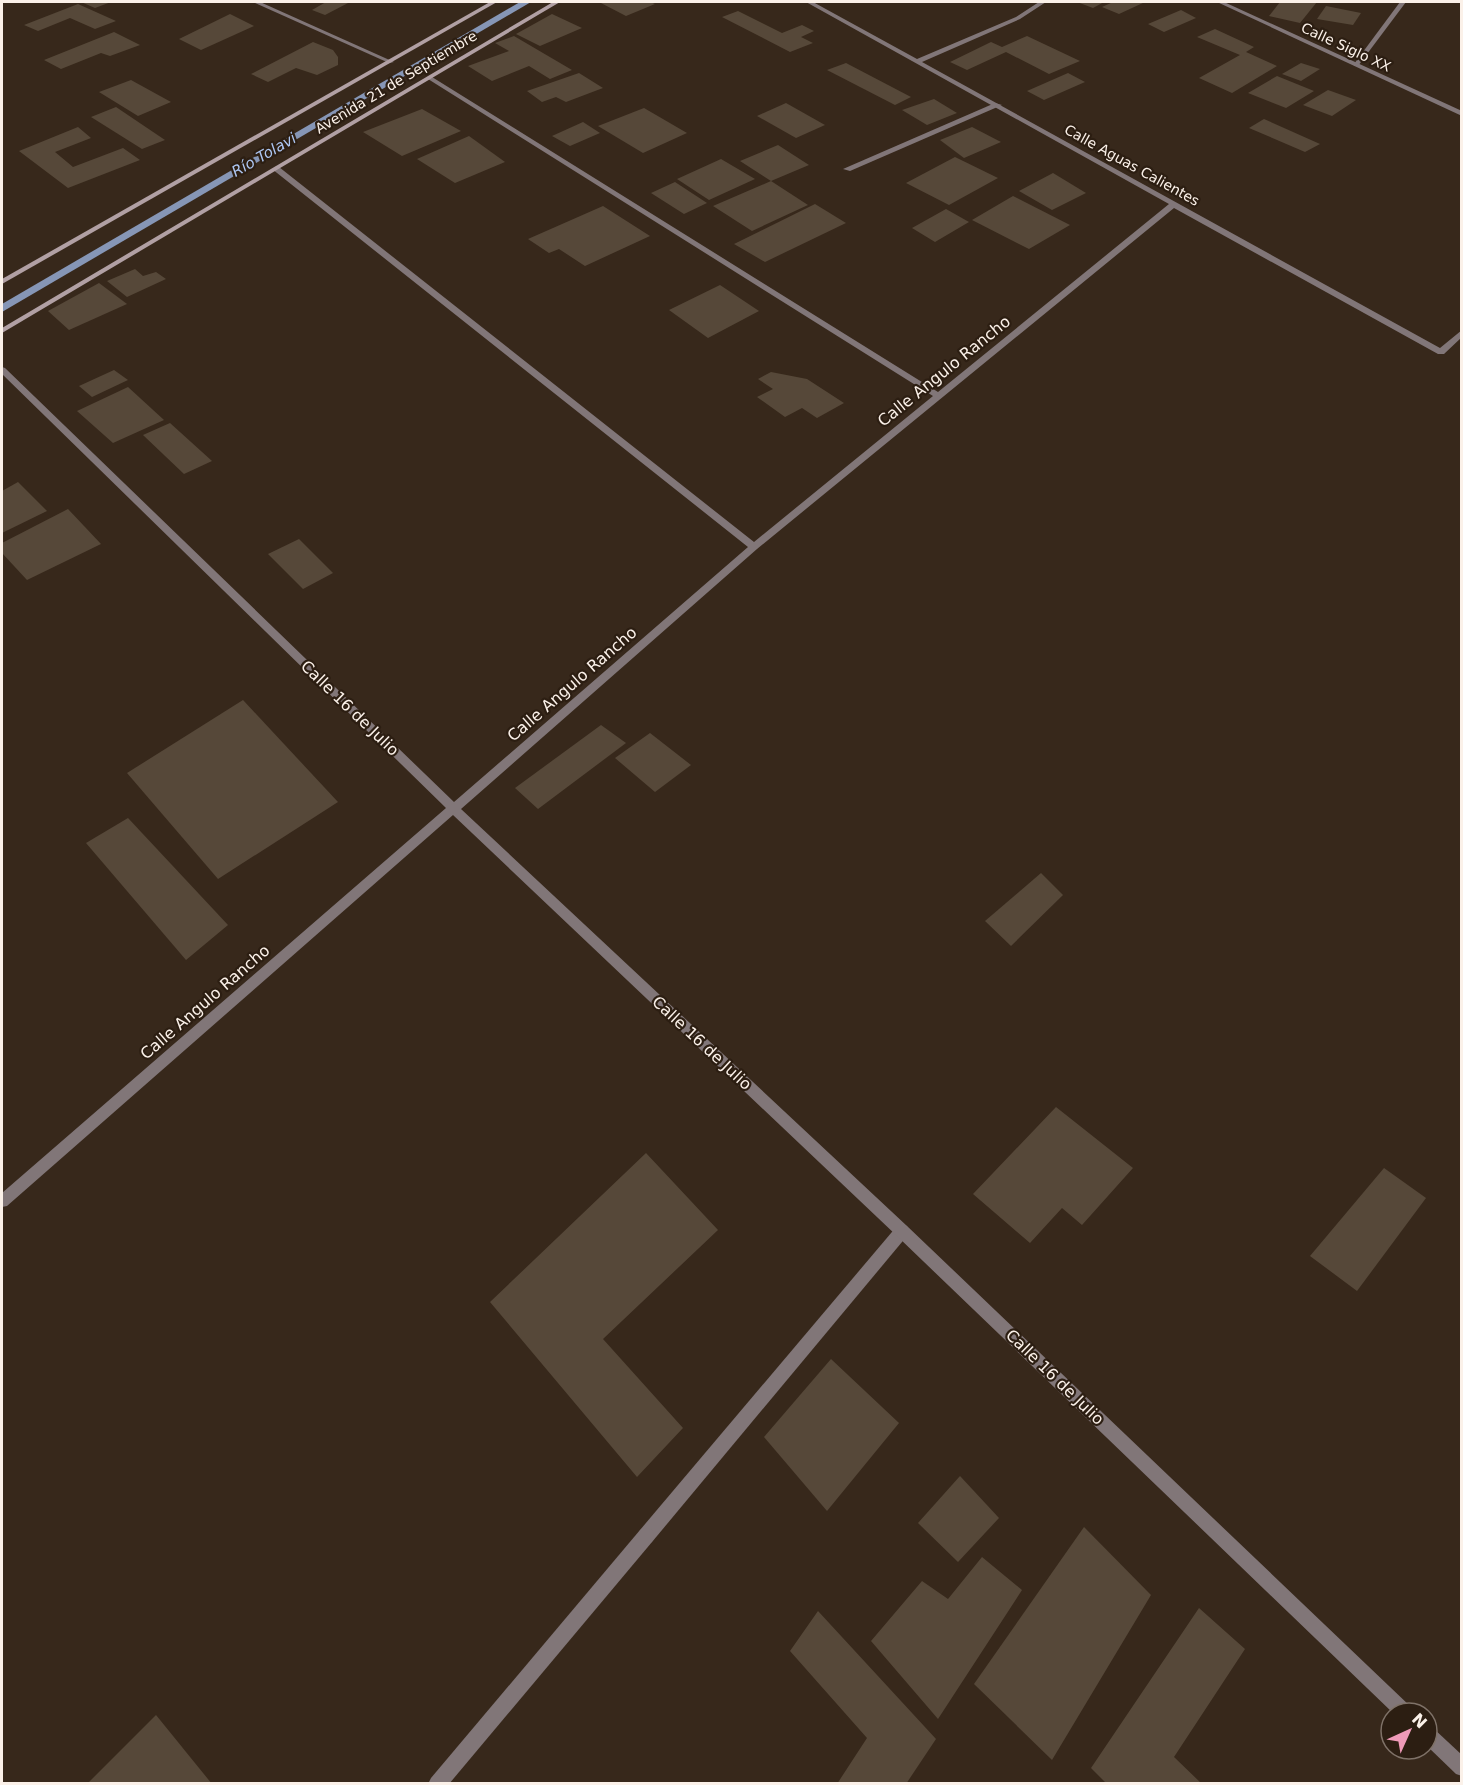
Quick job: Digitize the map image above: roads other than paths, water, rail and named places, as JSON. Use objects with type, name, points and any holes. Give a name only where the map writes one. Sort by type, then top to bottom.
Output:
[{"type":"street","points":[[256,2],[391,62]]},
{"type":"street","name":"Avenida 21 de Septiembre","points":[[2,282],[494,2]]},
{"type":"street","name":"Avenida 21 de Septiembre","points":[[2,331],[557,2]]},
{"type":"street","name":"Calle Aguas Calientes","points":[[809,2],[1441,352],[1461,332]]},
{"type":"street","points":[[919,61],[1018,18],[1043,2]]},
{"type":"street","name":"Calle Siglo XX","points":[[1220,2],[1461,114]]},
{"type":"street","points":[[1356,65],[1403,2]]},
{"type":"street","points":[[430,78],[939,396]]},
{"type":"street","points":[[847,170],[998,105]]},
{"type":"street","points":[[276,169],[754,547]]},
{"type":"street","name":"Calle Angulo Rancho","points":[[2,1201],[754,547],[1174,204]]},
{"type":"street","name":"Calle 16 de Julio","points":[[2,370],[453,808],[902,1231],[1392,1701]]},
{"type":"street","points":[[437,1784],[902,1231]]},
{"type":"street","points":[[1439,1746],[1461,1768]]},
{"type":"waterway","name":"Río Tolavi","points":[[2,309],[526,2]]}]
